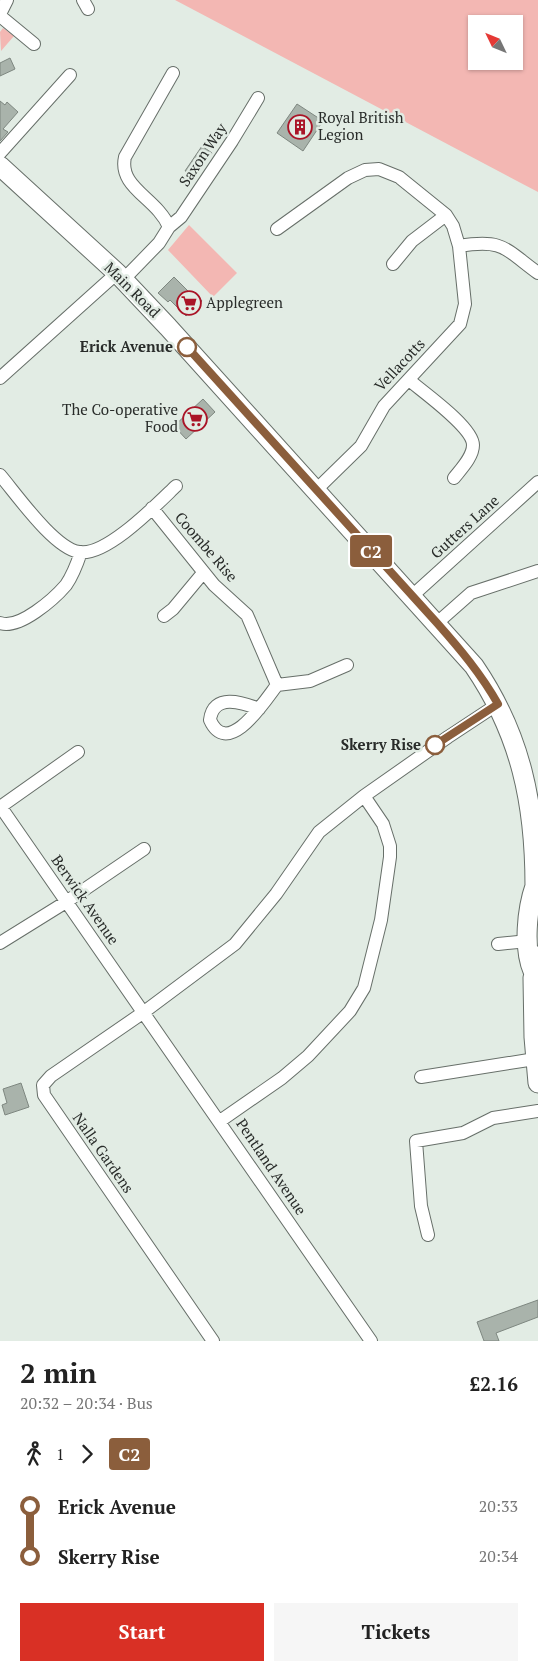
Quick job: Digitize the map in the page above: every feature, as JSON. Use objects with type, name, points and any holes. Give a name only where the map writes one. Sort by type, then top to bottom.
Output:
[{"type":"main road","name":"Main Road","points":[[0,166],[120,276],[437,623],[474,666],[498,704],[523,769],[536,857],[536,890],[529,904],[535,948],[535,1059],[538,1083]]},
{"type":"street","points":[[7,0],[0,15],[34,44]]},
{"type":"street","points":[[169,227],[158,208],[128,181],[123,168],[125,158],[173,73]]},
{"type":"street","points":[[0,153],[70,75]]},
{"type":"street","name":"Saxon Way","points":[[120,276],[159,243],[169,227],[181,217],[232,141],[258,98]]},
{"type":"street","name":"Vellacotts","points":[[277,229],[348,178],[372,169],[386,171],[399,177],[446,215],[453,226],[459,246],[465,304],[460,324],[384,406],[361,446],[316,490]]},
{"type":"street","points":[[393,264],[412,242],[446,215]]},
{"type":"street","points":[[459,246],[486,242],[497,244],[538,273]]},
{"type":"street","points":[[0,378],[120,276]]},
{"type":"street","points":[[409,380],[465,429],[472,440],[472,452],[454,478]]},
{"type":"street","points":[[0,475],[56,538],[80,552],[90,552],[112,541],[176,486]]},
{"type":"street","name":"Gutters Lane","points":[[412,596],[538,482]]},
{"type":"street","name":"Coombe Rise","points":[[152,508],[204,573],[247,615],[277,684]]},
{"type":"street","points":[[0,623],[7,625],[18,621],[49,602],[66,584],[80,552]]},
{"type":"street","points":[[437,623],[476,590],[538,571]]},
{"type":"street","points":[[164,616],[173,609],[204,573]]},
{"type":"street","points":[[259,708],[277,684],[310,681],[347,665]]},
{"type":"street","points":[[144,1012],[235,944],[276,894],[319,832],[364,796],[498,704]]},
{"type":"street","points":[[0,807],[78,752]]},
{"type":"street","points":[[220,1121],[282,1078],[308,1056],[350,1011],[364,988],[381,920],[390,857],[388,835],[383,824],[364,796]]},
{"type":"street","name":"Berwick Avenue","points":[[0,807],[144,1012]]},
{"type":"street","points":[[0,943],[66,902],[144,849]]},
{"type":"street","points":[[498,944],[535,948]]},
{"type":"street","name":"Pentland Avenue","points":[[144,1012],[371,1341]]},
{"type":"street","name":"Nalla Gardens","points":[[144,1012],[51,1076],[43,1085],[42,1090],[213,1341]]},
{"type":"street","points":[[422,1078],[535,1059]]},
{"type":"street","points":[[428,1235],[421,1206],[416,1141],[463,1133],[493,1118],[538,1111]]},
{"type":"shaded area","points":[[175,0],[538,0],[538,192]]},
{"type":"shaded area","points":[[3,28],[14,36],[1,51],[0,32]]},
{"type":"shaded area","points":[[189,225],[237,273],[213,297],[168,250]]},
{"type":"building","points":[[10,58],[15,69],[0,76],[0,63]]},
{"type":"building","points":[[0,101],[5,105],[7,102],[18,112],[3,129],[8,132],[0,141]]},
{"type":"building","name":"Royal British Legion","points":[[297,104],[323,121],[303,151],[277,133]]},
{"type":"building","points":[[202,146],[212,153],[195,177],[185,171]]},
{"type":"building","points":[[174,277],[190,293],[193,291],[202,301],[186,316],[170,300],[168,302],[158,293]]},
{"type":"building","name":"The Co-operative Food","points":[[203,399],[215,412],[186,439],[174,426]]},
{"type":"building","points":[[21,1083],[29,1107],[5,1115],[2,1105],[7,1103],[3,1089]]},
{"type":"building","points":[[538,1300],[538,1317],[496,1333],[499,1341],[484,1341],[477,1322]]},
{"type":"bus line","name":"C2","points":[[187,347],[437,623],[474,666],[487,685],[498,704],[435,745]]},
{"type":"place","name":"Royal British Legion","points":[[300,127]]},
{"type":"place","name":"Applegreen","points":[[189,303]]},
{"type":"place","name":"Erick Avenue","points":[[187,347]]},
{"type":"place","name":"The Co-operative Food","points":[[195,419]]},
{"type":"place","name":"Skerry Rise","points":[[435,745]]}]
